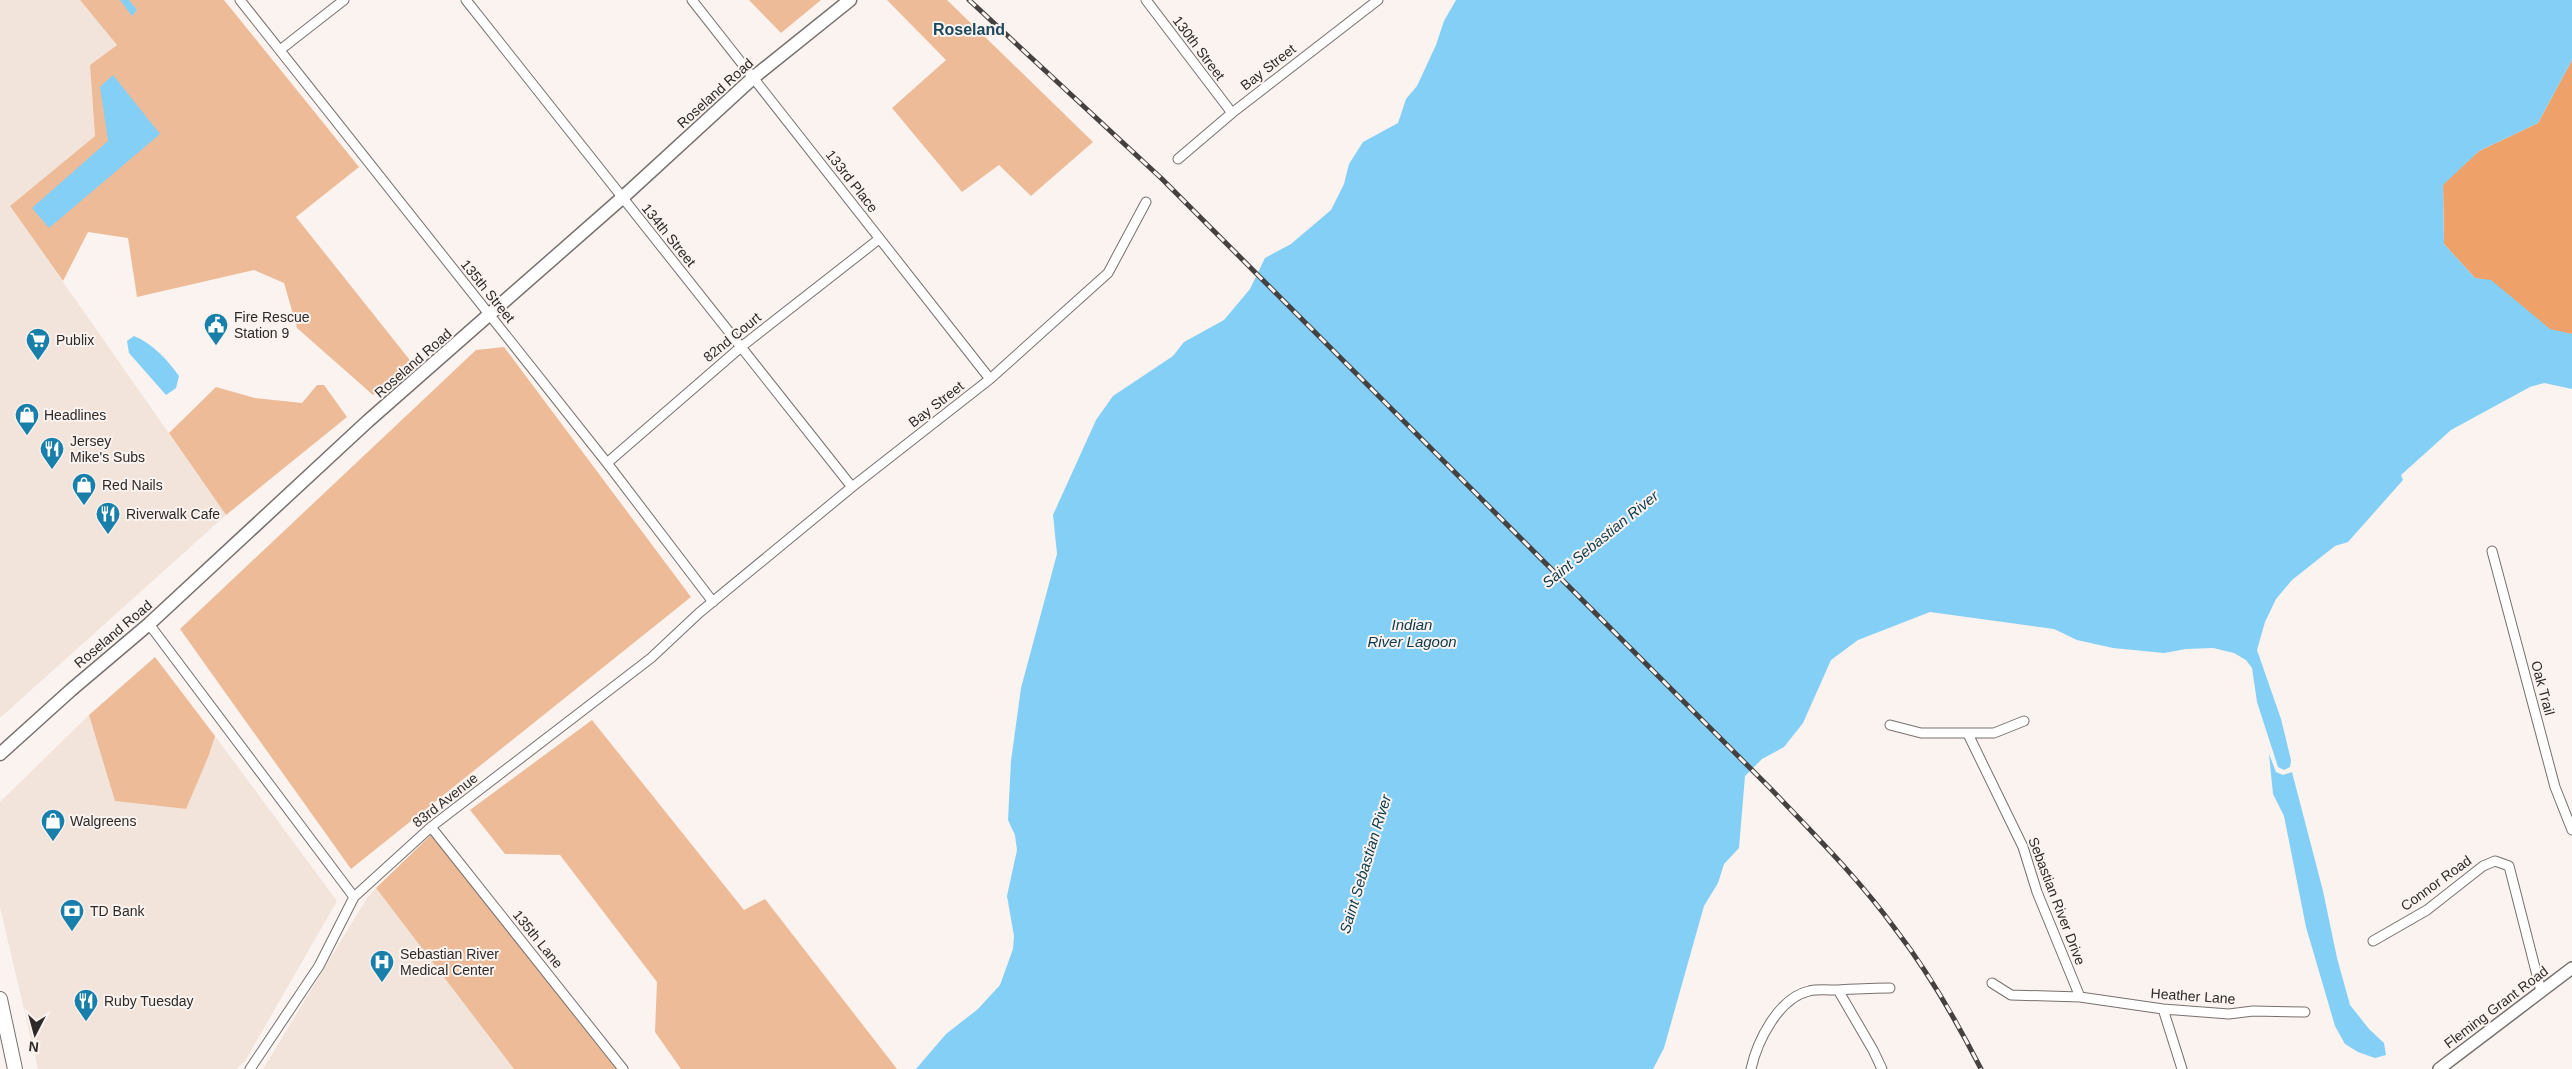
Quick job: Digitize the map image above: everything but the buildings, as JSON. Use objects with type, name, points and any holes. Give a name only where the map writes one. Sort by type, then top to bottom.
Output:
[{"type":"main road","name":"Roseland Road","points":[[0,754],[71,690],[149,624],[368,421],[490,316],[754,77],[850,0]]},
{"type":"main road","points":[[0,999],[15,1069]]},
{"type":"street","name":"135th Street","points":[[240,0],[607,463],[713,602]]},
{"type":"street","points":[[280,50],[344,0]]},
{"type":"street","name":"134th Street","points":[[466,0],[852,487]]},
{"type":"street","name":"133rd Place","points":[[692,0],[990,379]]},
{"type":"street","name":"130th Street","points":[[1146,0],[1232,113]]},
{"type":"street","points":[[1360,0],[1367,8]]},
{"type":"street","name":"Bay Street","points":[[1178,159],[1232,113],[1378,0]]},
{"type":"street","name":"Bay Street","points":[[713,602],[852,487],[990,379],[1108,273],[1146,202]]},
{"type":"street","name":"82nd Court","points":[[607,463],[741,346],[880,239]]},
{"type":"street","name":"Oak Trail","points":[[2492,551],[2555,787],[2572,830]]},
{"type":"street","name":"83rd Avenue","points":[[250,1069],[319,966],[354,897],[430,827],[651,658],[713,602]]},
{"type":"street","points":[[149,624],[354,897]]},
{"type":"street","points":[[1890,725],[1921,732],[1968,734],[1994,733],[2024,721]]},
{"type":"street","name":"Sebastian River Drive","points":[[1968,734],[2023,847],[2037,892],[2080,997]]},
{"type":"street","name":"135th Lane","points":[[430,827],[623,1069]]},
{"type":"street","name":"Connor Road","points":[[2373,941],[2427,910],[2483,866],[2496,861],[2509,866],[2541,992]]},
{"type":"street","name":"Fleming Grant Road","points":[[2438,1069],[2572,968]]},
{"type":"street","points":[[1992,983],[2011,995],[2080,997]]},
{"type":"street","points":[[1751,1069],[1755,1052],[1769,1025],[1787,1004],[1808,991],[1838,990],[1855,987],[1890,988]]},
{"type":"street","points":[[1838,990],[1874,1050],[1882,1069]]},
{"type":"street","name":"Heather Lane","points":[[2080,997],[2162,1009],[2229,1014],[2253,1011],[2305,1012]]},
{"type":"street","points":[[2162,1009],[2182,1069]]},
{"type":"shaded area","points":[[0,0],[80,0],[117,45],[90,65],[95,136],[10,206],[226,515],[0,718]]},
{"type":"shaded area","points":[[80,0],[224,0],[359,167],[296,217],[413,364],[373,395],[297,328],[284,283],[254,270],[137,297],[128,238],[88,232],[63,281],[10,206],[95,136],[90,65],[117,45]]},
{"type":"shaded area","points":[[749,0],[821,0],[781,33]]},
{"type":"shaded area","points":[[887,0],[947,0],[1093,142],[1031,196],[999,165],[962,192],[892,108],[946,60]]},
{"type":"shaded area","points":[[2572,60],[2572,334],[2550,330],[2491,281],[2475,278],[2444,244],[2443,184],[2479,151],[2538,123]]},
{"type":"shaded area","points":[[504,347],[691,597],[351,869],[180,629],[476,350]]},
{"type":"shaded area","points":[[317,385],[324,385],[347,417],[226,515],[169,433],[216,387],[255,398],[302,403]]},
{"type":"shaded area","points":[[155,657],[215,736],[186,809],[115,801],[89,715]]},
{"type":"shaded area","points":[[89,715],[115,801],[185,809],[209,755],[215,736],[337,901],[245,1061],[236,1069],[38,1069],[0,907],[0,802]]},
{"type":"shaded area","points":[[592,720],[744,910],[765,899],[897,1069],[681,1069],[655,1032],[657,982],[560,855],[505,854],[470,810]]},
{"type":"shaded area","points":[[433,833],[617,1069],[514,1069],[376,888]]},
{"type":"shaded area","name":"Sebastian River Medical Center","points":[[376,888],[514,1069],[263,1069],[367,898]]},
{"type":"water","points":[[120,0],[129,0],[137,10],[132,16]]},
{"type":"water","name":"Indian River Lagoon","points":[[1456,0],[2572,0],[2572,60],[2538,123],[2479,151],[2443,185],[2444,244],[2475,278],[2491,280],[2550,329],[2572,334],[2572,389],[2544,383],[2530,387],[2451,430],[2401,475],[2403,480],[2348,542],[2335,546],[2292,580],[2276,599],[2265,622],[2257,650],[2281,719],[2291,760],[2290,767],[2284,770],[2278,767],[2257,702],[2252,668],[2246,660],[2234,653],[2213,648],[2186,649],[2164,653],[2113,648],[2077,640],[2054,629],[1930,612],[1858,640],[1831,660],[1803,723],[1784,747],[1762,759],[1745,776],[1739,848],[1724,864],[1718,883],[1704,906],[1664,1048],[1653,1069],[916,1069],[946,1034],[978,1009],[1000,985],[1013,949],[1014,936],[1007,896],[1017,850],[1015,835],[1008,820],[1011,761],[1021,688],[1057,554],[1053,515],[1096,420],[1113,396],[1173,356],[1184,342],[1224,320],[1250,289],[1265,258],[1291,244],[1331,210],[1344,184],[1349,164],[1363,142],[1398,123],[1406,99],[1417,86],[1436,45],[1444,21]]},
{"type":"water","points":[[113,75],[160,134],[49,228],[32,208],[108,141],[100,87]]},
{"type":"water","points":[[134,336],[147,343],[159,353],[179,376],[176,388],[166,395],[129,353],[127,341]]},
{"type":"water","points":[[2269,754],[2276,772],[2283,775],[2292,772],[2350,1005],[2369,1029],[2384,1043],[2386,1055],[2375,1058],[2358,1052],[2345,1044],[2335,1026],[2306,927],[2284,816],[2273,794]]},
{"type":"railway","points":[[969,0],[1161,178],[1770,788],[1882,911],[1920,963],[1981,1069]]},
{"type":"place","name":"Fire Rescue Station 9","points":[[216,346]]},
{"type":"place","name":"Publix","points":[[38,361]]},
{"type":"place","name":"Headlines","points":[[27,436]]},
{"type":"place","name":"Jersey Mike's Subs","points":[[52,470]]},
{"type":"place","name":"Red Nails","points":[[84,506]]},
{"type":"place","name":"Riverwalk Cafe","points":[[108,535]]},
{"type":"place","name":"Walgreens","points":[[53,842]]},
{"type":"place","name":"TD Bank","points":[[72,932]]},
{"type":"place","name":"Sebastian River Medical Center","points":[[382,983]]},
{"type":"place","name":"Ruby Tuesday","points":[[86,1022]]},
{"type":"district","name":"Roseland","points":[[969,29]]},
{"type":"water label","name":"Saint Sebastian River","points":[[1600,539]]},
{"type":"water label","name":"Saint Sebastian River","points":[[1365,864]]}]
